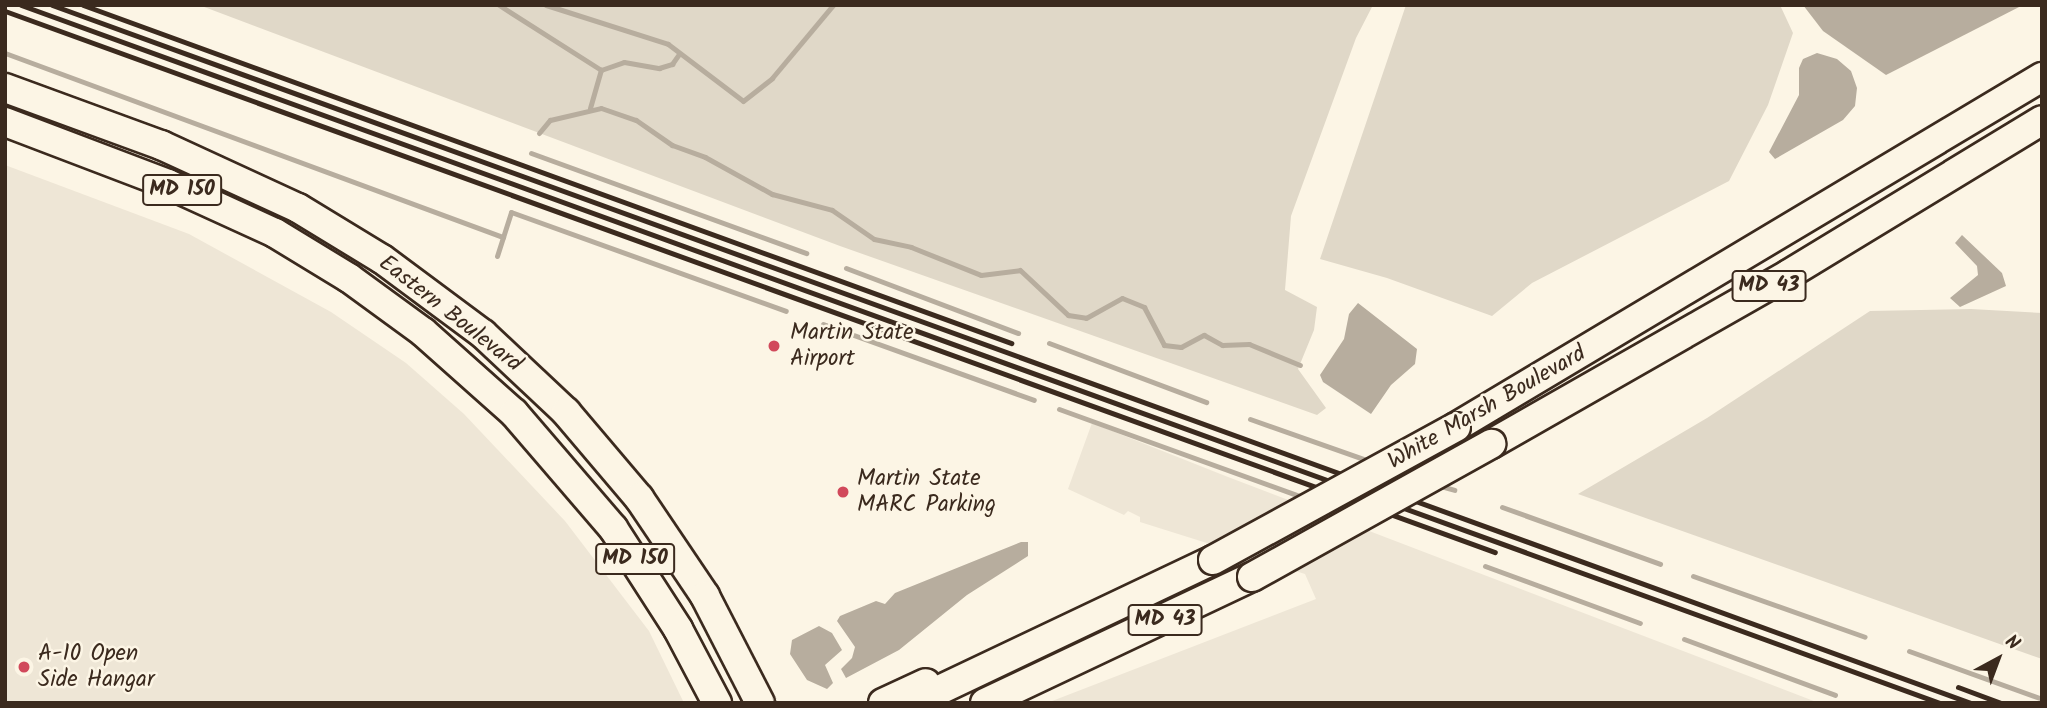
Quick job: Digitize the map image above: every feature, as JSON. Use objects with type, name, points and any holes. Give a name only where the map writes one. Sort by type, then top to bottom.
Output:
[{"type":"main road","name":"White Marsh Boulevard","points":[[912,703],[1213,560],[1456,427],[2042,78]]},
{"type":"main road","name":"Eastern Boulevard","points":[[5,88],[161,145],[257,188],[332,228],[433,295],[512,360],[591,439],[676,550],[730,640],[760,703]]},
{"type":"main road","name":"White Marsh Boulevard","points":[[985,703],[1252,577],[1789,274],[2042,120]]},
{"type":"main road","name":"Eastern Boulevard","points":[[5,122],[168,184],[264,228],[314,255],[423,332],[514,413],[606,519],[643,571],[717,703]]},
{"type":"main road","points":[[730,640],[753,657],[777,703]]},
{"type":"main road","points":[[883,703],[954,670],[982,671]]},
{"type":"shaded area","points":[[199,5],[1373,5],[1356,38],[1291,216],[1285,290],[1317,307],[1314,330],[1298,369],[1326,408],[1317,415],[840,246]]},
{"type":"shaded area","points":[[1406,5],[1780,5],[1793,33],[1768,105],[1729,181],[1532,283],[1492,316],[1387,278],[1320,259]]},
{"type":"shaded area","points":[[1803,5],[2023,5],[1886,75],[1823,31]]},
{"type":"shaded area","points":[[1817,53],[1837,59],[1851,71],[1857,88],[1855,106],[1843,120],[1775,159],[1769,152],[1799,95],[1799,68],[1803,59]]},
{"type":"shaded area","points":[[5,165],[189,234],[331,312],[406,363],[464,414],[565,521],[649,631],[684,703],[5,703]]},
{"type":"shaded area","points":[[1962,235],[2002,273],[2006,286],[1960,307],[1950,298],[1978,275],[1977,266],[1955,243]]},
{"type":"shaded area","points":[[1358,303],[1417,349],[1415,364],[1391,385],[1371,414],[1323,382],[1320,375],[1344,339],[1349,314]]},
{"type":"shaded area","points":[[1971,309],[2042,313],[2042,659],[1578,494],[1707,418],[1870,311]]},
{"type":"shaded area","points":[[1092,423],[1819,703],[1047,703],[1316,599],[1305,574],[1140,522],[1140,517],[1128,511],[1124,515],[1068,489]]},
{"type":"shaded area","points":[[1021,542],[1028,542],[1028,556],[967,595],[899,650],[846,678],[841,669],[852,658],[855,647],[837,621],[840,616],[876,601],[885,604],[895,593]]},
{"type":"shaded area","points":[[819,626],[832,633],[842,650],[825,665],[833,683],[827,689],[807,680],[790,654],[792,640]]},
{"type":"waterway","points":[[499,5],[601,70]]},
{"type":"waterway","points":[[546,5],[668,44],[743,101],[772,78],[833,5]]},
{"type":"waterway","points":[[5,53],[503,237]]},
{"type":"waterway","points":[[590,108],[601,70],[624,62],[659,68],[672,64],[679,54]]},
{"type":"waterway","points":[[539,133],[550,120],[601,108],[636,120],[672,145],[705,157],[772,194],[832,210],[874,239],[911,247],[981,275],[1020,270],[1068,315],[1086,318],[1122,298],[1144,307],[1164,345],[1181,347],[1204,335],[1222,345],[1249,344],[1300,365]]},
{"type":"waterway","points":[[531,153],[806,253]]},
{"type":"waterway","points":[[497,256],[511,212],[786,311]]},
{"type":"waterway","points":[[846,268],[1018,333]]},
{"type":"waterway","points":[[823,324],[1034,400]]},
{"type":"waterway","points":[[1049,343],[1206,402]]},
{"type":"waterway","points":[[1059,409],[1305,498]]},
{"type":"waterway","points":[[1250,419],[1372,462]]},
{"type":"waterway","points":[[1437,485],[1454,490]]},
{"type":"waterway","points":[[1502,507],[1660,564]]},
{"type":"waterway","points":[[1485,566],[1640,623]]},
{"type":"waterway","points":[[1693,576],[1865,637]]},
{"type":"waterway","points":[[1684,639],[1835,695]]},
{"type":"waterway","points":[[1909,651],[2042,699]]},
{"type":"railway","points":[[21,5],[1940,703]]},
{"type":"railway","points":[[52,5],[1971,703]]},
{"type":"railway","points":[[83,5],[1011,343]]},
{"type":"railway","points":[[5,11],[1495,552]]},
{"type":"railway","points":[[1958,687],[2001,703]]},
{"type":"place","name":"Martin State Airport","points":[[774,346]]},
{"type":"place","name":"Martin State MARC Parking","points":[[843,492]]},
{"type":"place","name":"A-10 Open Side Hangar","points":[[24,667]]}]
